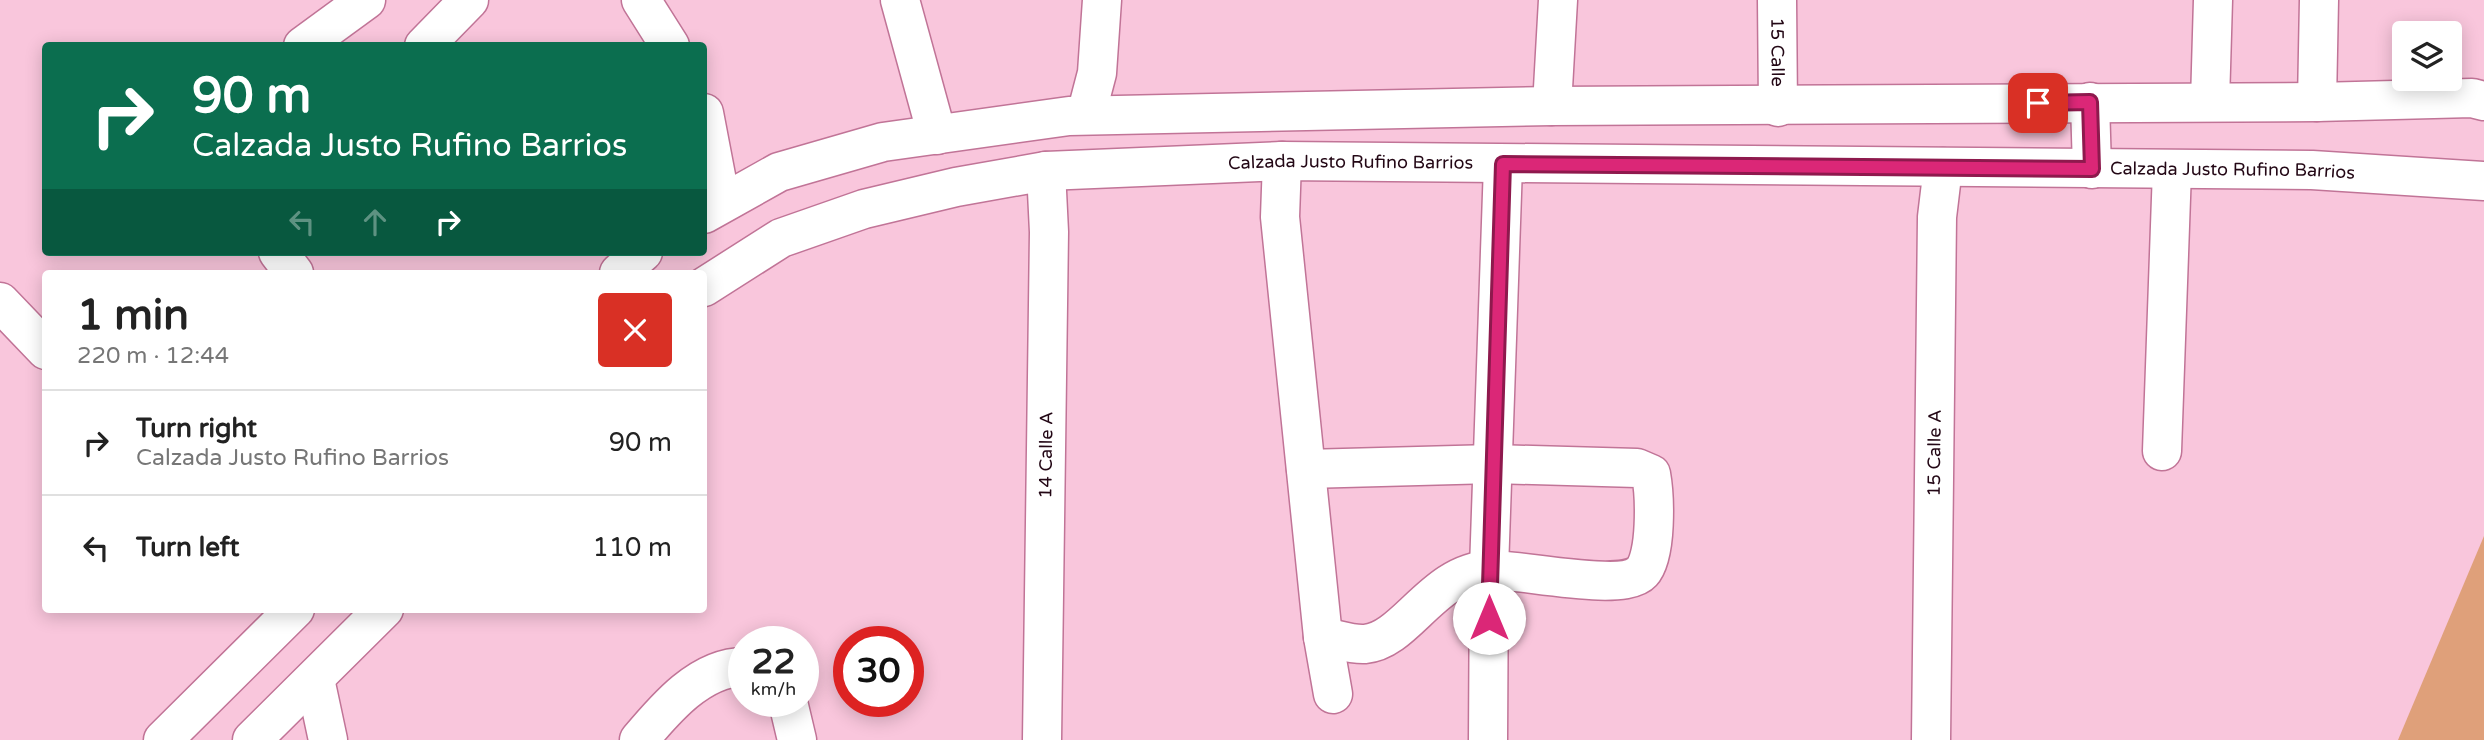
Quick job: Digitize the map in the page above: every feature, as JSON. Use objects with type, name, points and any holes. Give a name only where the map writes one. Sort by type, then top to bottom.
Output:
[{"type":"street","points":[[308,42],[366,0]]},
{"type":"street","points":[[428,42],[469,0]]},
{"type":"street","points":[[641,0],[667,42]]},
{"type":"street","points":[[900,0],[937,135]]},
{"type":"street","points":[[1086,116],[1097,73],[1102,0]]},
{"type":"street","points":[[1552,106],[1558,0]]},
{"type":"street","name":"15 Calle","points":[[1777,0],[1778,107]]},
{"type":"street","points":[[2210,102],[2213,0]]},
{"type":"street","points":[[2317,102],[2319,0]]},
{"type":"street","points":[[707,149],[712,208],[779,172],[883,142],[1086,116],[1552,106],[1778,107],[2472,98],[2484,101]]},
{"type":"street","points":[[2090,102],[2092,169]]},
{"type":"street","points":[[1396,109],[1396,163]]},
{"type":"street","points":[[1282,161],[1280,217],[1323,637],[1333,694]]},
{"type":"street","name":"Calzada Justo Rufino Barrios","points":[[707,285],[781,238],[864,209],[956,187],[1046,171],[1282,161],[2312,170],[2484,181]]},
{"type":"street","points":[[1488,740],[1489,569],[1503,164]]},
{"type":"street","name":"15 Calle A","points":[[1931,740],[1937,217],[1943,167]]},
{"type":"street","points":[[2162,452],[2172,170]]},
{"type":"street","name":"14 Calle A","points":[[1042,740],[1049,232],[1046,171]]},
{"type":"street","points":[[281,256],[292,270]]},
{"type":"street","points":[[622,270],[638,256]]},
{"type":"street","points":[[0,302],[42,346]]},
{"type":"street","points":[[1306,469],[1493,464],[1637,468],[1651,474],[1651,560],[1640,575],[1622,580],[1489,569],[1454,579],[1418,607],[1388,637],[1365,644],[1323,637]]},
{"type":"street","points":[[163,740],[289,613]]},
{"type":"street","points":[[252,740],[380,613]]},
{"type":"street","points":[[639,740],[677,698],[728,667]]},
{"type":"street","points":[[315,679],[328,740]]},
{"type":"street","points":[[792,717],[797,740]]},
{"type":"shaded area","points":[[2484,536],[2484,740],[2398,740]]},
{"type":"route","points":[[1489,618],[1503,164],[2092,169],[2090,102],[2038,103]]}]
